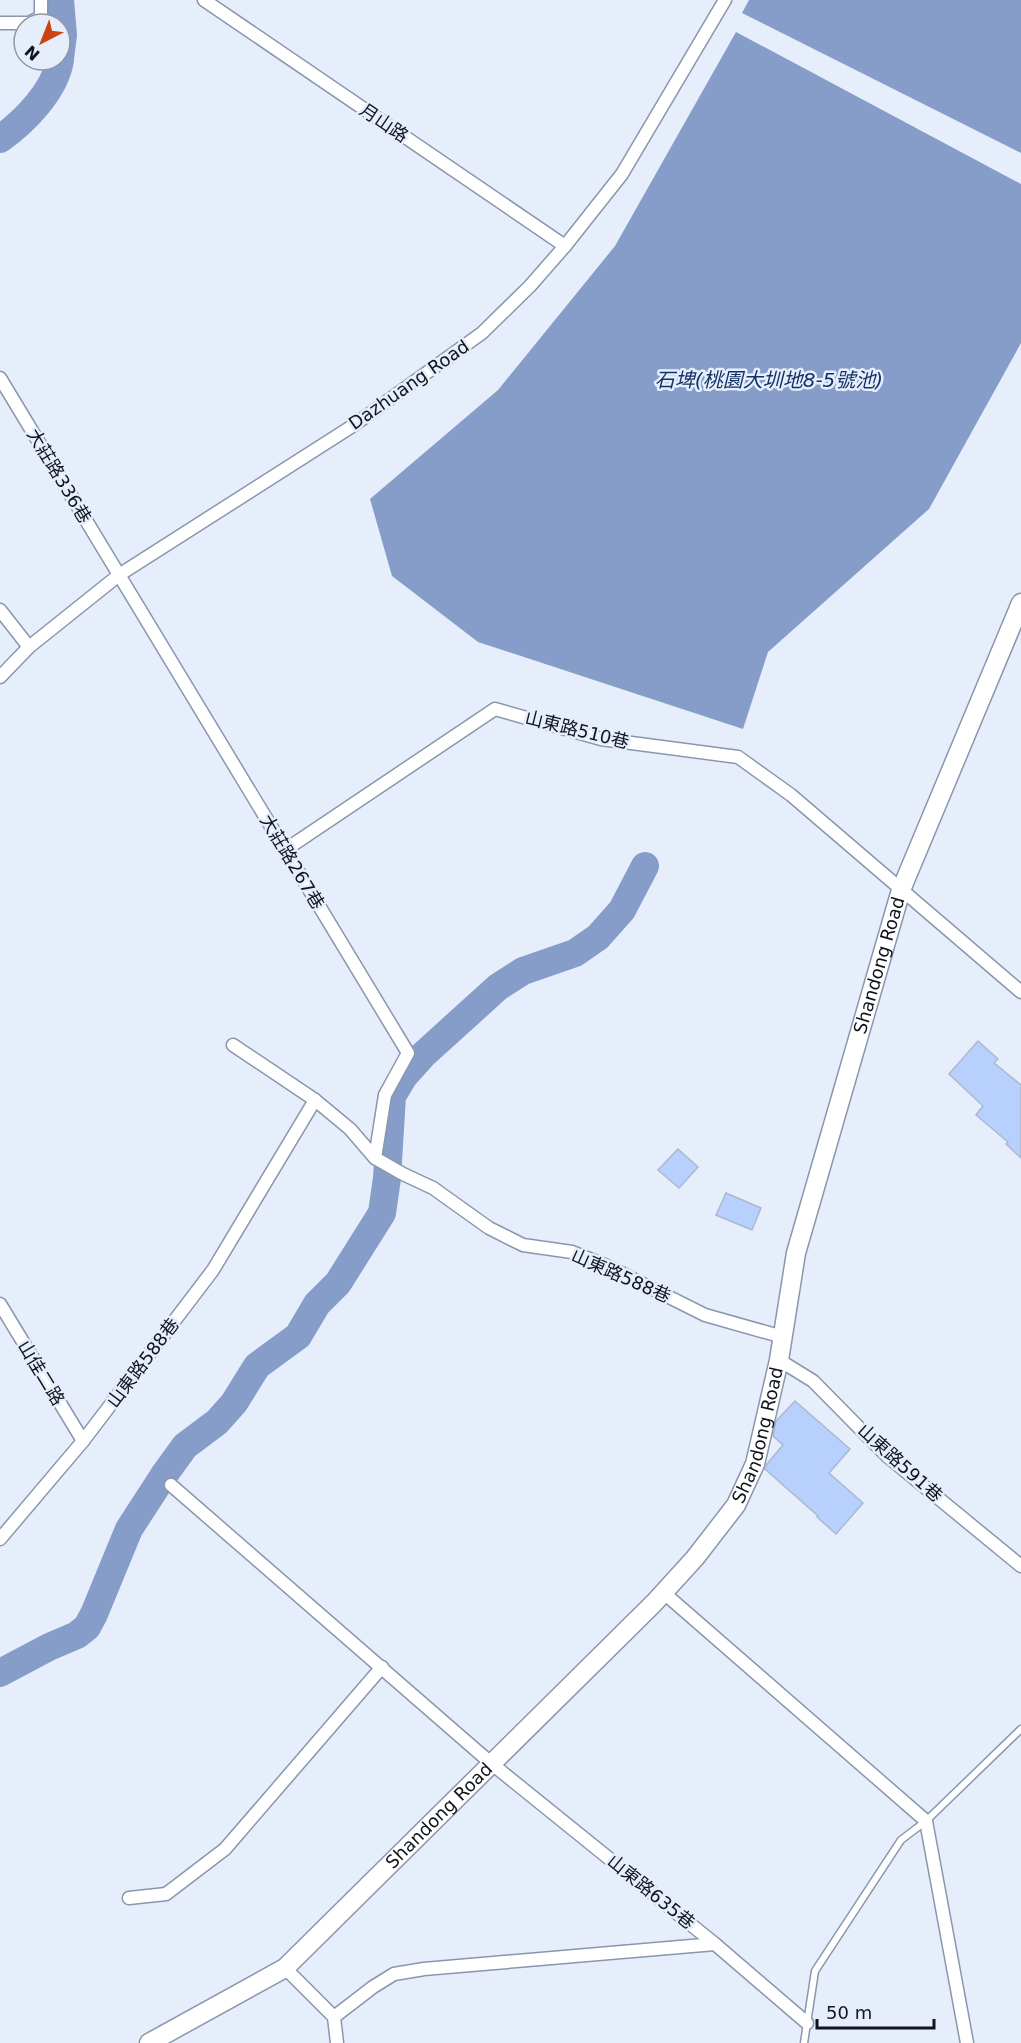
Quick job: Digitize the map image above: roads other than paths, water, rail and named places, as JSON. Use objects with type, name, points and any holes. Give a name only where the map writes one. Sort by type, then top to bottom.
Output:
[{"type":"street","points":[[0,23],[29,23],[41,17],[41,0]]},
{"type":"street","name":"月山路","points":[[204,0],[565,246]]},
{"type":"street","name":"Dazhuang Road","points":[[0,677],[29,647],[119,575],[354,425],[483,333],[530,286],[565,246],[622,174],[725,0]]},
{"type":"street","name":"大莊路336巷","points":[[0,378],[119,575]]},
{"type":"street","name":"大莊路267巷","points":[[119,575],[408,1053],[385,1095],[375,1158]]},
{"type":"street","name":"Shandong Road","points":[[149,2043],[285,1968],[664,1593],[695,1558],[736,1505],[755,1464],[779,1360],[796,1253],[901,890],[1021,603]]},
{"type":"street","points":[[0,610],[29,647]]},
{"type":"street","name":"山東路510巷","points":[[285,850],[495,709],[601,739],[738,757],[791,795],[1021,992]]},
{"type":"street","name":"山東路588巷","points":[[233,1045],[315,1100],[350,1129],[375,1158],[433,1188],[489,1228],[523,1245],[572,1252],[607,1266],[705,1315],[783,1337]]},
{"type":"street","name":"山東路588巷","points":[[0,1539],[83,1441],[213,1270],[315,1100]]},
{"type":"street","name":"山佳二路","points":[[0,1304],[83,1441]]},
{"type":"street","name":"山東路591巷","points":[[779,1360],[813,1381],[887,1455],[1021,1566]]},
{"type":"street","name":"山東路635巷","points":[[171,1485],[382,1666],[492,1764],[715,1944],[807,2023]]},
{"type":"street","points":[[664,1593],[926,1821],[967,2043]]},
{"type":"street","points":[[129,1898],[166,1894],[225,1849],[382,1666]]},
{"type":"street","points":[[334,2017],[394,1974],[424,1969],[715,1944]]},
{"type":"street","points":[[285,1968],[334,2017],[338,2043]]},
{"type":"lane","points":[[804,2043],[815,1971],[901,1840],[926,1821],[1021,1729]]},
{"type":"water","points":[[749,0],[1021,0],[1021,153],[742,13]]},
{"type":"water","name":"石埤(桃園大圳地8-5號池)","points":[[736,32],[1021,184],[1021,343],[929,509],[768,652],[743,729],[478,642],[392,576],[370,499],[498,390],[615,246]]},
{"type":"waterway","points":[[60,0],[61,12]]},
{"type":"waterway","points":[[0,139],[19,124],[37,105],[57,72]]},
{"type":"waterway","points":[[0,1673],[77,1635],[87,1627],[129,1529],[185,1446],[217,1422],[234,1403],[257,1366],[298,1336],[317,1304],[338,1283],[382,1213],[387,1178],[392,1096],[404,1076],[423,1055],[498,987],[523,971],[575,953],[598,937],[622,910],[645,866]]}]
